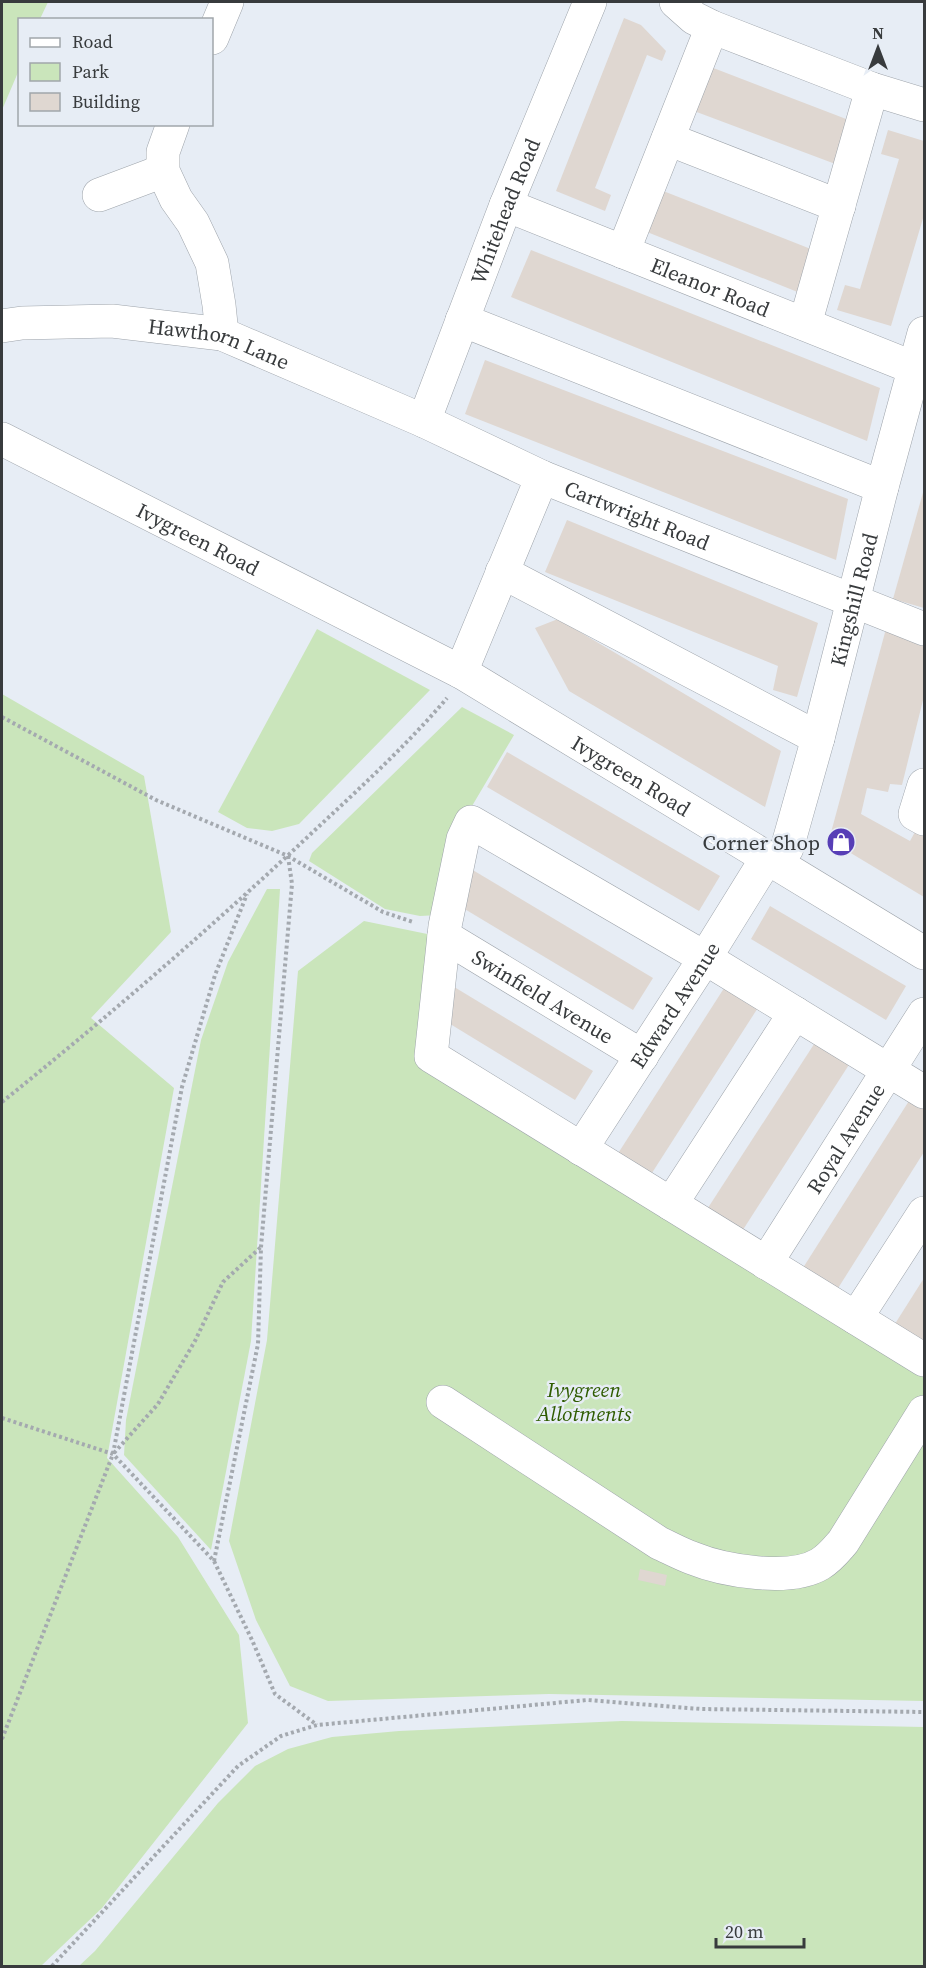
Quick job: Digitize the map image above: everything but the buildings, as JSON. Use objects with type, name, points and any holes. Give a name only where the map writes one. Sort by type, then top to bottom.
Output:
[{"type":"street","points":[[213,36],[227,2]]},
{"type":"street","name":"Whitehead Road","points":[[424,421],[506,205],[590,2]]},
{"type":"street","points":[[676,2],[694,18],[712,27],[872,89],[924,105]]},
{"type":"street","points":[[623,252],[712,27]]},
{"type":"street","points":[[805,324],[872,89]]},
{"type":"street","points":[[172,126],[163,152],[163,171],[176,199],[193,223],[212,264],[222,334]]},
{"type":"street","points":[[668,139],[839,206]]},
{"type":"street","points":[[99,195],[163,171]]},
{"type":"street","name":"Eleanor Road","points":[[506,205],[920,371]]},
{"type":"street","points":[[462,320],[882,487]]},
{"type":"street","name":"Hawthorn Lane","points":[[2,326],[22,323],[112,321],[222,334],[424,421]]},
{"type":"street","name":"Kingshill Road","points":[[772,861],[787,848],[818,738],[882,487],[920,371],[924,333]]},
{"type":"street","name":"Cartwright Road","points":[[424,421],[542,477],[924,629]]},
{"type":"street","name":"Ivygreen Road","points":[[2,439],[461,672],[924,952]]},
{"type":"street","points":[[461,672],[542,477]]},
{"type":"street","points":[[502,572],[818,738]]},
{"type":"street","points":[[924,785],[915,814],[924,819]]},
{"type":"street","points":[[924,1092],[705,958],[471,822],[432,930],[431,1056],[924,1360]]},
{"type":"street","name":"Edward Avenue","points":[[581,1149],[705,958],[772,861]]},
{"type":"street","name":"Swinfield Avenue","points":[[432,930],[642,1056]]},
{"type":"street","points":[[671,1204],[795,1013]]},
{"type":"street","name":"Royal Avenue","points":[[766,1263],[924,1014]]},
{"type":"street","points":[[856,1318],[924,1213]]},
{"type":"street","points":[[443,1402],[659,1543],[694,1559],[726,1568],[794,1573],[818,1565],[831,1556],[843,1542],[924,1412]]},
{"type":"path","points":[[2,1102],[58,1057],[288,856],[444,703],[461,672]]},
{"type":"path","points":[[2,717],[156,800],[288,856],[383,912],[432,930]]},
{"type":"path","points":[[214,1561],[258,1344],[261,1247],[292,884],[288,856]]},
{"type":"path","points":[[2,1740],[113,1454],[182,1087],[214,975],[247,894]]},
{"type":"path","points":[[113,1454],[158,1404],[195,1341],[223,1282],[261,1247]]},
{"type":"path","points":[[2,1418],[113,1454],[214,1561],[275,1694],[317,1725]]},
{"type":"path","points":[[52,1966],[238,1766],[281,1736],[317,1725],[587,1700],[701,1709],[924,1712]]},
{"type":"green space","points":[[2,2],[48,2],[40,18],[18,18],[18,72],[2,110]]},
{"type":"green space","points":[[317,629],[430,690],[299,824],[272,831],[247,828],[218,812]]},
{"type":"green space","points":[[2,694],[144,776],[171,932],[91,1018],[174,1088],[107,1458],[178,1537],[239,1635],[248,1723],[102,1908],[41,1966],[2,1966]]},
{"type":"green space","points":[[462,707],[514,735],[446,850],[439,915],[420,916],[385,909],[309,861],[312,853]]},
{"type":"green space","points":[[267,889],[280,889],[251,1341],[211,1550],[124,1455],[126,1420],[201,1040],[228,962]]},
{"type":"green space","name":"Ivygreen Allotments","points":[[364,921],[437,936],[425,1062],[924,1368],[924,1701],[549,1694],[328,1701],[290,1686],[256,1620],[229,1541],[267,1340],[298,971]]},
{"type":"green space","points":[[622,1721],[924,1727],[924,1966],[79,1966],[95,1951],[218,1803],[255,1766],[288,1749],[332,1737],[399,1731]]},
{"type":"place","name":"Corner Shop","points":[[841,842]]}]
